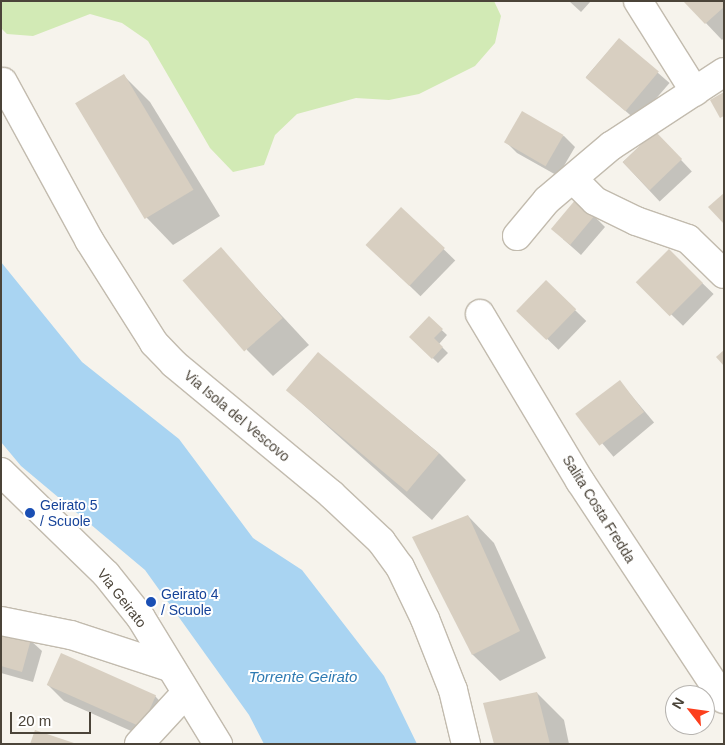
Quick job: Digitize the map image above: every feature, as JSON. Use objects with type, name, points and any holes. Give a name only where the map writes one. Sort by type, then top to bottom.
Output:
[{"type":"street","points":[[638,1],[695,92]]},
{"type":"street","points":[[516,236],[547,200],[612,146],[724,72]]},
{"type":"street","name":"Via Isola del Vescovo","points":[[3,82],[89,240],[154,343],[174,364],[331,494],[381,541],[400,567],[425,619],[453,690],[466,744]]},
{"type":"street","points":[[573,179],[595,201],[636,221],[679,233],[688,239],[724,274]]},
{"type":"street","name":"Salita Costa Fredda","points":[[480,314],[580,481],[724,699]]},
{"type":"street","name":"Via Geirato","points":[[1,472],[106,574],[141,618],[169,667],[218,744]]},
{"type":"street","points":[[1,621],[71,635],[169,667]]},
{"type":"street","points":[[139,744],[186,694]]},
{"type":"green space","points":[[1,1],[494,1],[501,16],[495,43],[475,66],[419,94],[389,100],[356,98],[297,114],[275,135],[264,165],[233,172],[210,148],[148,41],[122,23],[90,14],[33,36],[7,34],[1,28]]},
{"type":"water","name":"Torrente Geirato","points":[[1,262],[82,362],[179,439],[253,538],[302,570],[384,676],[417,744],[264,744],[249,715],[145,570],[21,466],[1,442]]},
{"type":"building","points":[[683,1],[724,1],[724,7],[705,24]]},
{"type":"building","points":[[619,38],[659,71],[625,111],[586,78]]},
{"type":"building","points":[[124,74],[194,190],[145,219],[75,103]]},
{"type":"building","points":[[724,92],[724,116],[720,118],[710,100]]},
{"type":"building","points":[[522,111],[564,135],[546,166],[504,142]]},
{"type":"building","points":[[655,131],[682,159],[650,190],[623,162]]},
{"type":"building","points":[[724,193],[724,224],[708,207]]},
{"type":"building","points":[[576,199],[595,215],[570,245],[551,229]]},
{"type":"building","points":[[401,207],[445,248],[409,286],[366,245]]},
{"type":"building","points":[[221,247],[283,318],[244,351],[183,280]]},
{"type":"building","points":[[669,249],[703,283],[670,316],[636,282]]},
{"type":"building","points":[[546,280],[576,309],[546,340],[516,311]]},
{"type":"building","points":[[429,316],[443,329],[434,338],[443,347],[432,359],[409,337]]},
{"type":"building","points":[[724,350],[724,366],[716,357]]},
{"type":"building","points":[[318,352],[439,454],[407,492],[286,390]]},
{"type":"building","points":[[620,380],[644,412],[599,446],[575,414]]},
{"type":"building","points":[[468,515],[520,631],[472,655],[412,537]]},
{"type":"building","points":[[1,631],[31,639],[22,672],[1,666]]},
{"type":"building","points":[[61,653],[156,695],[142,727],[47,685]]},
{"type":"building","points":[[537,692],[550,744],[494,744],[483,703]]},
{"type":"building","points":[[35,730],[74,743],[74,744],[30,744]]},
{"type":"place","name":"Geirato 5 / Scuole","points":[[30,513]]},
{"type":"place","name":"Geirato 4 / Scuole","points":[[151,602]]}]
